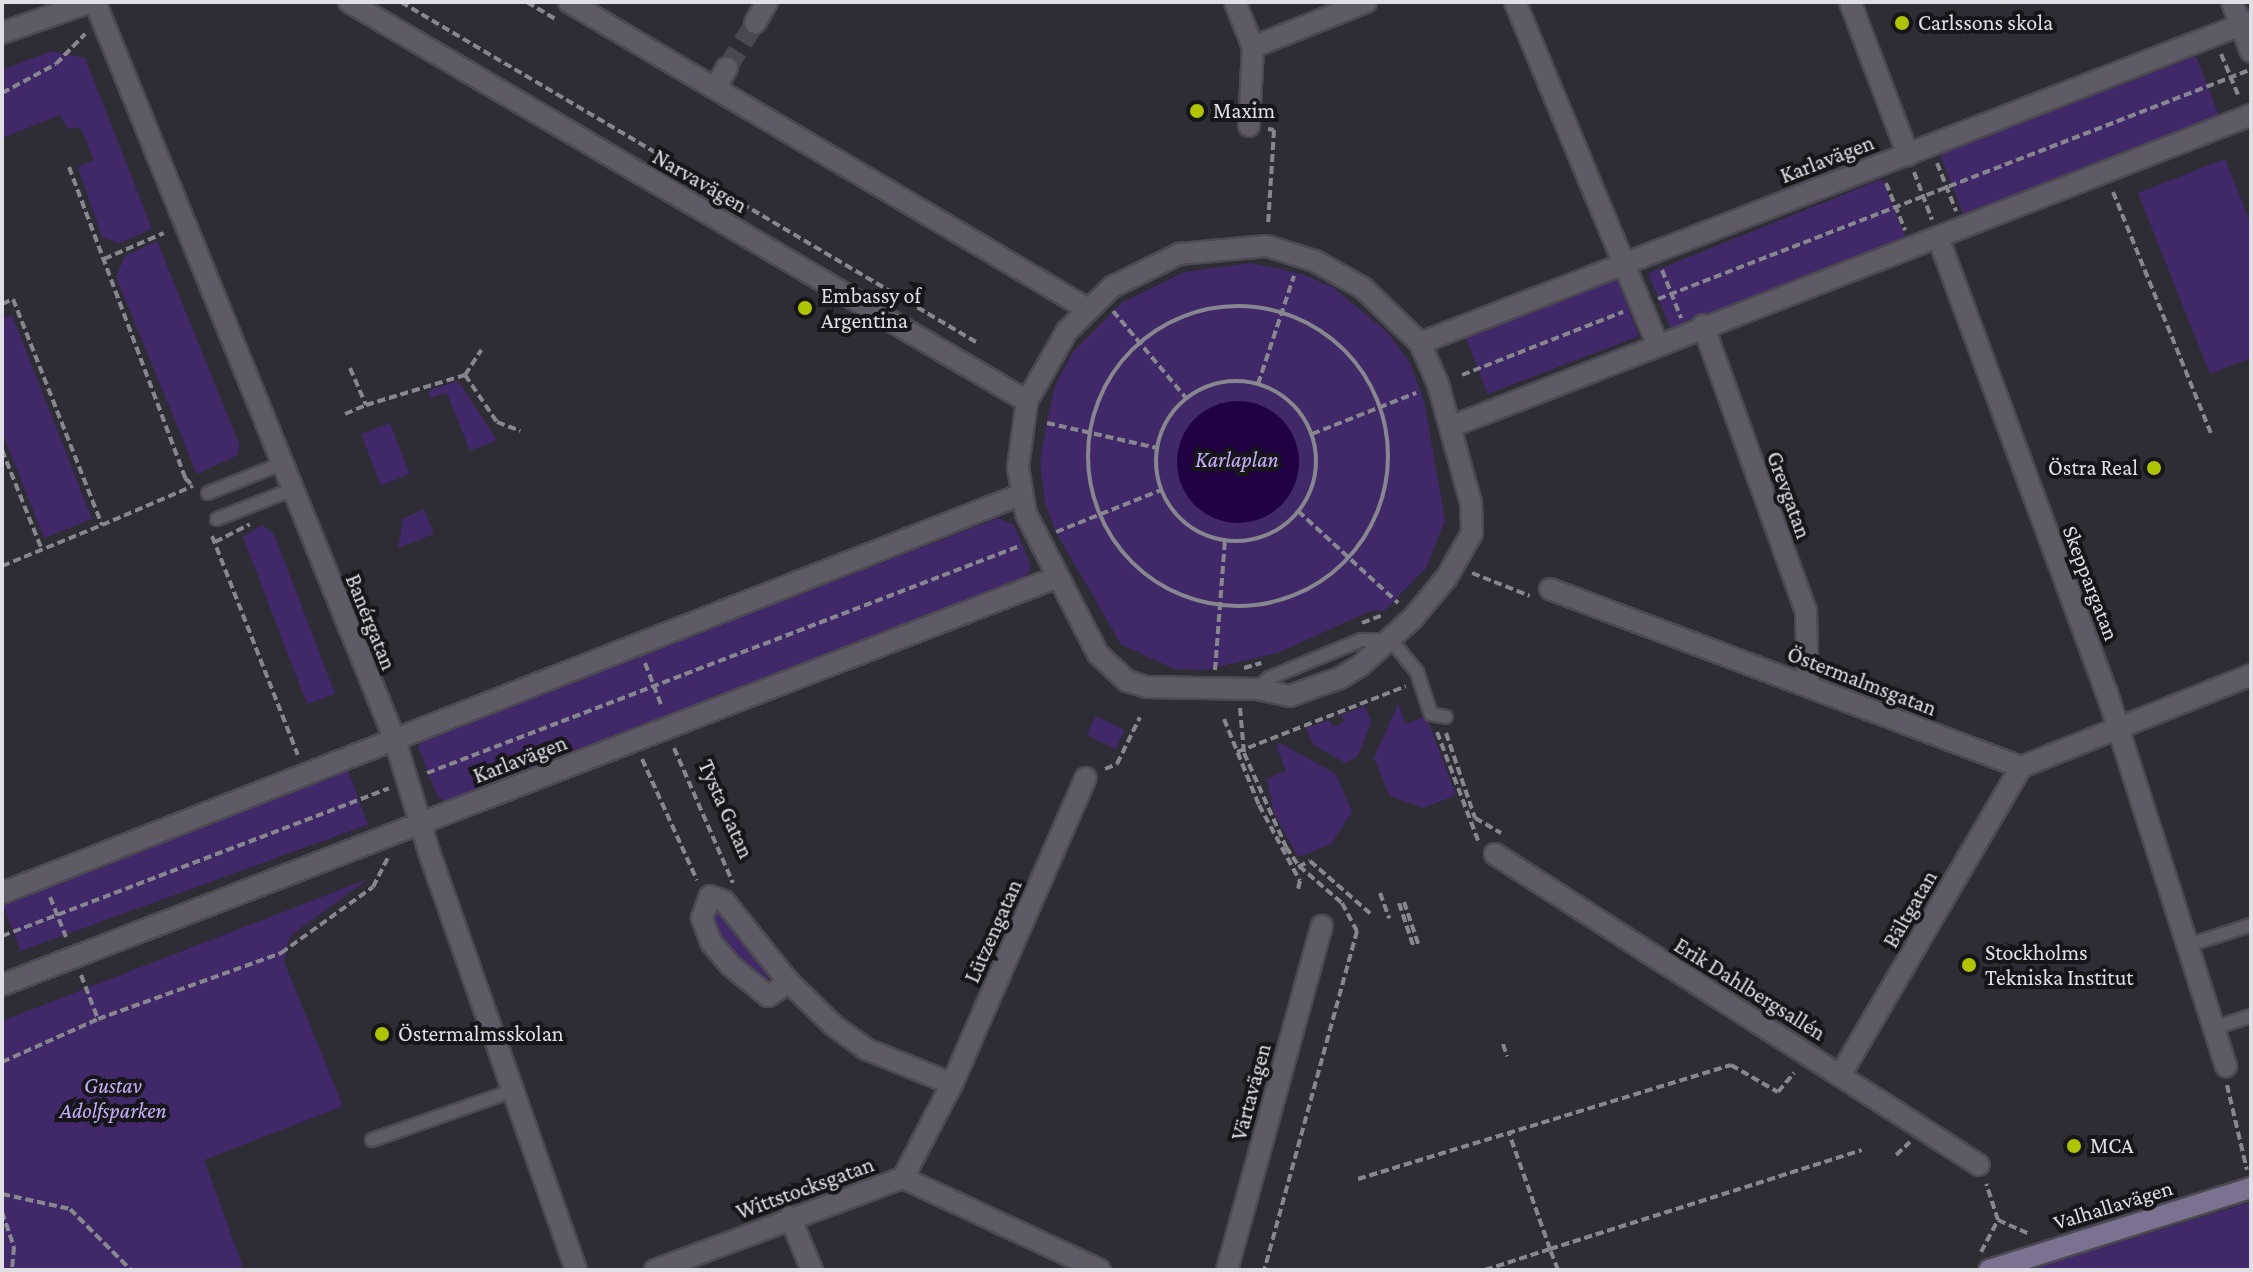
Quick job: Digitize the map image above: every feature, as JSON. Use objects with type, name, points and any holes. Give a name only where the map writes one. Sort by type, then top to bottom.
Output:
[{"type":"main road","name":"Valhallavägen","points":[[1986,1266],[2251,1188]]},
{"type":"street","points":[[2,33],[93,2]]},
{"type":"street","name":"Banérgatan","points":[[93,2],[395,740],[512,1091],[576,1270]]},
{"type":"street","name":"Narvavägen","points":[[349,2],[1027,401]]},
{"type":"street","points":[[569,2],[722,77],[1086,308]]},
{"type":"street","points":[[755,23],[767,2]]},
{"type":"street","points":[[1235,2],[1253,47],[1249,126]]},
{"type":"street","points":[[1253,47],[1366,2]]},
{"type":"street","points":[[1515,2],[1657,343]]},
{"type":"street","points":[[1850,2],[1908,155]]},
{"type":"street","points":[[2232,2],[2246,23],[2251,52]]},
{"type":"street","name":"Karlavägen","points":[[1420,343],[2246,23]]},
{"type":"street","points":[[1450,427],[1657,343],[1962,228],[2248,112]]},
{"type":"street","name":"Skeppargatan","points":[[1938,237],[2117,725],[2226,1067]]},
{"type":"street","points":[[1267,246],[1315,261],[1363,288],[1420,343],[1450,427],[1473,516],[1468,546],[1391,640],[1360,666],[1312,690],[1290,696],[1249,689],[1184,691],[1127,681],[1098,654],[1055,578],[1020,495],[1020,434],[1027,401],[1046,362],[1086,308],[1142,268],[1179,254],[1267,246]]},
{"type":"street","name":"Grevgatan","points":[[1695,329],[1806,611],[1808,686]]},
{"type":"street","points":[[2,893],[1020,495]]},
{"type":"street","name":"Karlavägen","points":[[2,985],[1055,578]]},
{"type":"street","name":"Östermalmsgatan","points":[[1550,589],[2021,767]]},
{"type":"street","points":[[2021,767],[2117,725],[2251,675]]},
{"type":"street","name":"Bältgatan","points":[[1841,1074],[2021,767]]},
{"type":"street","name":"Lützengatan","points":[[903,1178],[952,1084],[1086,778]]},
{"type":"street","name":"Erik Dahlbergsallén","points":[[1501,845],[1979,1165]]},
{"type":"street","points":[[789,982],[768,996],[731,966],[711,942],[702,918],[710,896],[724,901],[789,982],[866,1049],[952,1084]]},
{"type":"street","name":"Värtavägen","points":[[1227,1270],[1322,926]]},
{"type":"street","name":"Wittstocksgatan","points":[[655,1270],[790,1217],[903,1178],[1100,1270]]},
{"type":"street","points":[[790,1217],[812,1270]]},
{"type":"lane","points":[[203,497],[281,464]]},
{"type":"lane","points":[[213,523],[291,490]]},
{"type":"lane","points":[[1391,640],[1420,681],[1439,716]]},
{"type":"lane","points":[[2189,945],[2251,925]]},
{"type":"lane","points":[[2214,1028],[2251,1016]]},
{"type":"lane","points":[[372,1140],[512,1091]]},
{"type":"path","name":"Narvavägen","points":[[401,2],[976,342]]},
{"type":"path","points":[[2,93],[56,64],[85,34]]},
{"type":"path","points":[[2217,43],[2248,112]]},
{"type":"path","points":[[1462,375],[2251,69]]},
{"type":"path","points":[[1249,126],[1274,130],[1267,246]]},
{"type":"path","points":[[1930,146],[1962,228]]},
{"type":"path","points":[[1908,155],[1938,237]]},
{"type":"path","points":[[69,167],[193,486],[203,497]]},
{"type":"path","points":[[1881,171],[1908,239]]},
{"type":"path","points":[[2113,189],[2211,433]]},
{"type":"path","points":[[104,259],[164,233]]},
{"type":"path","points":[[1655,251],[1672,293],[1695,329]]},
{"type":"path","points":[[1258,384],[1294,275]]},
{"type":"path","points":[[2,304],[13,299],[102,525]]},
{"type":"path","points":[[1252,306],[1281,311],[1314,325],[1343,347],[1366,375],[1381,408],[1389,446],[1386,486],[1373,523],[1351,556],[1324,580],[1292,597],[1257,605],[1221,605],[1190,599],[1136,566],[1100,515],[1091,488],[1090,432],[1100,398],[1117,367],[1139,345],[1193,312],[1252,306]]},
{"type":"path","points":[[1112,309],[1186,398]]},
{"type":"path","points":[[345,414],[465,375],[481,350]]},
{"type":"path","points":[[350,368],[366,405]]},
{"type":"path","points":[[465,375],[497,422],[520,431]]},
{"type":"path","points":[[1220,383],[1258,384],[1300,412],[1312,434],[1316,461],[1312,488],[1298,511],[1278,530],[1252,539],[1225,540],[1186,524],[1161,490],[1157,448],[1162,429],[1186,398],[1220,383]]},
{"type":"path","points":[[1312,434],[1416,393]]},
{"type":"path","points":[[1047,423],[1157,448]]},
{"type":"path","points":[[2,450],[42,550]]},
{"type":"path","points":[[2,566],[193,486]]},
{"type":"path","points":[[1056,532],[1161,490]]},
{"type":"path","points":[[1298,511],[1351,556],[1398,603]]},
{"type":"path","points":[[213,523],[215,542],[299,757]]},
{"type":"path","points":[[215,542],[249,528]]},
{"type":"path","points":[[1215,671],[1225,540]]},
{"type":"path","name":"Karlavägen","points":[[2,936],[1022,545]]},
{"type":"path","points":[[1456,564],[1531,597],[1550,589]]},
{"type":"path","points":[[1357,626],[1382,616],[1404,596]]},
{"type":"path","points":[[643,657],[666,716]]},
{"type":"path","points":[[1244,666],[1272,660]]},
{"type":"path","points":[[1240,751],[1420,681]]},
{"type":"path","points":[[1240,751],[1249,689]]},
{"type":"path","points":[[1439,716],[1474,840],[1501,845]]},
{"type":"path","points":[[1439,716],[1475,818],[1501,845]]},
{"type":"path","points":[[1086,778],[1117,764],[1140,717]]},
{"type":"path","points":[[1224,719],[1296,867],[1298,889]]},
{"type":"path","name":"Tysta Gatan","points":[[673,746],[713,847],[738,889]]},
{"type":"path","points":[[2,1062],[98,1019],[281,953],[373,887],[389,856]]},
{"type":"path","points":[[1296,867],[1310,861],[1371,914]]},
{"type":"path","points":[[43,878],[98,1019]]},
{"type":"path","points":[[1380,893],[1389,918]]},
{"type":"path","points":[[1401,902],[1417,947]]},
{"type":"path","points":[[1264,1270],[1347,971]]},
{"type":"path","points":[[1503,1044],[1507,1056]]},
{"type":"path","points":[[1358,1179],[1731,1065],[1778,1092],[1794,1073]]},
{"type":"path","points":[[2226,1067],[2227,1094],[2251,1188]]},
{"type":"path","points":[[1509,1133],[1558,1270]]},
{"type":"path","points":[[1485,1270],[1862,1150]]},
{"type":"path","points":[[1979,1165],[1998,1220],[2057,1247]]},
{"type":"path","points":[[2,1194],[70,1209],[131,1270]]},
{"type":"path","points":[[2,1212],[14,1247],[12,1270]]},
{"type":"path","points":[[1986,1266],[1985,1240],[1998,1220]]},
{"type":"green space","points":[[51,51],[85,58],[152,229],[119,243],[102,237],[78,167],[94,160],[80,127],[68,129],[60,115],[2,138],[2,70]]},
{"type":"green space","points":[[2196,56],[2219,116],[1963,214],[1940,154]]},
{"type":"green space","points":[[2225,159],[2251,224],[2251,358],[2210,374],[2138,193]]},
{"type":"green space","points":[[1882,179],[1905,236],[1672,331],[1648,273]]},
{"type":"green space","points":[[157,241],[239,444],[238,455],[197,474],[116,277],[125,256]]},
{"type":"green space","name":"Karlaplan","points":[[1251,263],[1302,274],[1334,288],[1388,333],[1410,363],[1424,401],[1445,520],[1426,568],[1384,611],[1370,611],[1280,652],[1205,670],[1174,669],[1121,644],[1056,532],[1045,503],[1040,462],[1047,423],[1055,386],[1073,352],[1123,302],[1185,272]]},
{"type":"green space","points":[[1617,279],[1639,336],[1488,394],[1466,337]]},
{"type":"green space","points":[[12,315],[92,519],[44,538],[2,432],[2,319]]},
{"type":"green space","points":[[458,381],[497,440],[470,451],[447,393],[430,398],[429,390]]},
{"type":"green space","points":[[390,423],[410,474],[381,485],[361,434]]},
{"type":"green space","points":[[424,509],[434,534],[398,548],[403,519]]},
{"type":"green space","points":[[998,518],[1014,525],[1031,566],[1025,579],[448,801],[438,798],[418,747],[422,740]]},
{"type":"green space","points":[[262,525],[274,534],[335,694],[307,704],[243,537]]},
{"type":"green space","points":[[1398,704],[1406,724],[1426,716],[1456,795],[1424,808],[1390,796],[1374,758]]},
{"type":"green space","points":[[1365,706],[1371,722],[1358,756],[1345,763],[1313,744],[1306,728],[1329,720],[1333,727],[1344,722],[1341,715]]},
{"type":"green space","points":[[1096,716],[1125,730],[1116,749],[1087,735]]},
{"type":"green space","points":[[1280,743],[1336,774],[1352,812],[1331,844],[1298,857],[1274,813],[1267,779],[1286,771],[1276,745]]},
{"type":"green space","points":[[348,770],[368,825],[20,951],[2,896]]},
{"type":"green space","name":"Gustav Adolfsparken","points":[[368,879],[290,936],[284,962],[343,1106],[204,1160],[244,1270],[2,1270],[2,1021]]},
{"type":"green space","points":[[720,907],[771,973],[764,986],[715,937],[709,910]]},
{"type":"green space","points":[[2251,1202],[2251,1270],[2028,1270]]},
{"type":"shaded area","points":[[1238,401],[1261,406],[1281,419],[1294,439],[1299,462],[1294,485],[1281,505],[1261,518],[1238,523],[1215,518],[1195,505],[1182,485],[1177,462],[1182,439],[1195,419],[1215,406]]},
{"type":"tunnel","points":[[727,68],[755,23]]},
{"type":"place","name":"Carlssons skola","points":[[1902,23]]},
{"type":"place","name":"Maxim","points":[[1197,111]]},
{"type":"place","name":"Embassy of Argentina","points":[[805,308]]},
{"type":"place","name":"Östra Real","points":[[2154,468]]},
{"type":"place","name":"Stockholms Tekniska Institut","points":[[1969,965]]},
{"type":"place","name":"Östermalmsskolan","points":[[382,1034]]},
{"type":"place","name":"MCA","points":[[2074,1146]]}]
